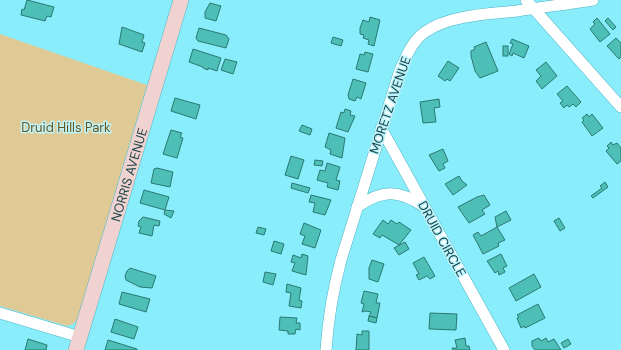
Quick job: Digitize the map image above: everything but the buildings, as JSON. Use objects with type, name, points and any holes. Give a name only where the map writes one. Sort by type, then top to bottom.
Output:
[{"type":"street","name":"NORRIS AVENUE","points":[[78,343],[181,0]]},
{"type":"street","name":"MORETZ AVENUE","points":[[326,350],[334,285],[400,70],[416,40],[433,27],[461,18],[530,4],[593,0]]},
{"type":"street","points":[[530,4],[621,107]]},
{"type":"street","name":"DRUID CIRCLE","points":[[381,128],[504,350]]},
{"type":"street","points":[[357,207],[368,199],[379,195],[390,194],[403,196],[414,200],[425,207]]},
{"type":"street","points":[[0,313],[78,343]]},
{"type":"green space","name":"Druid Hills Park","points":[[0,34],[147,85],[77,320],[73,324],[67,326],[0,306]]}]
